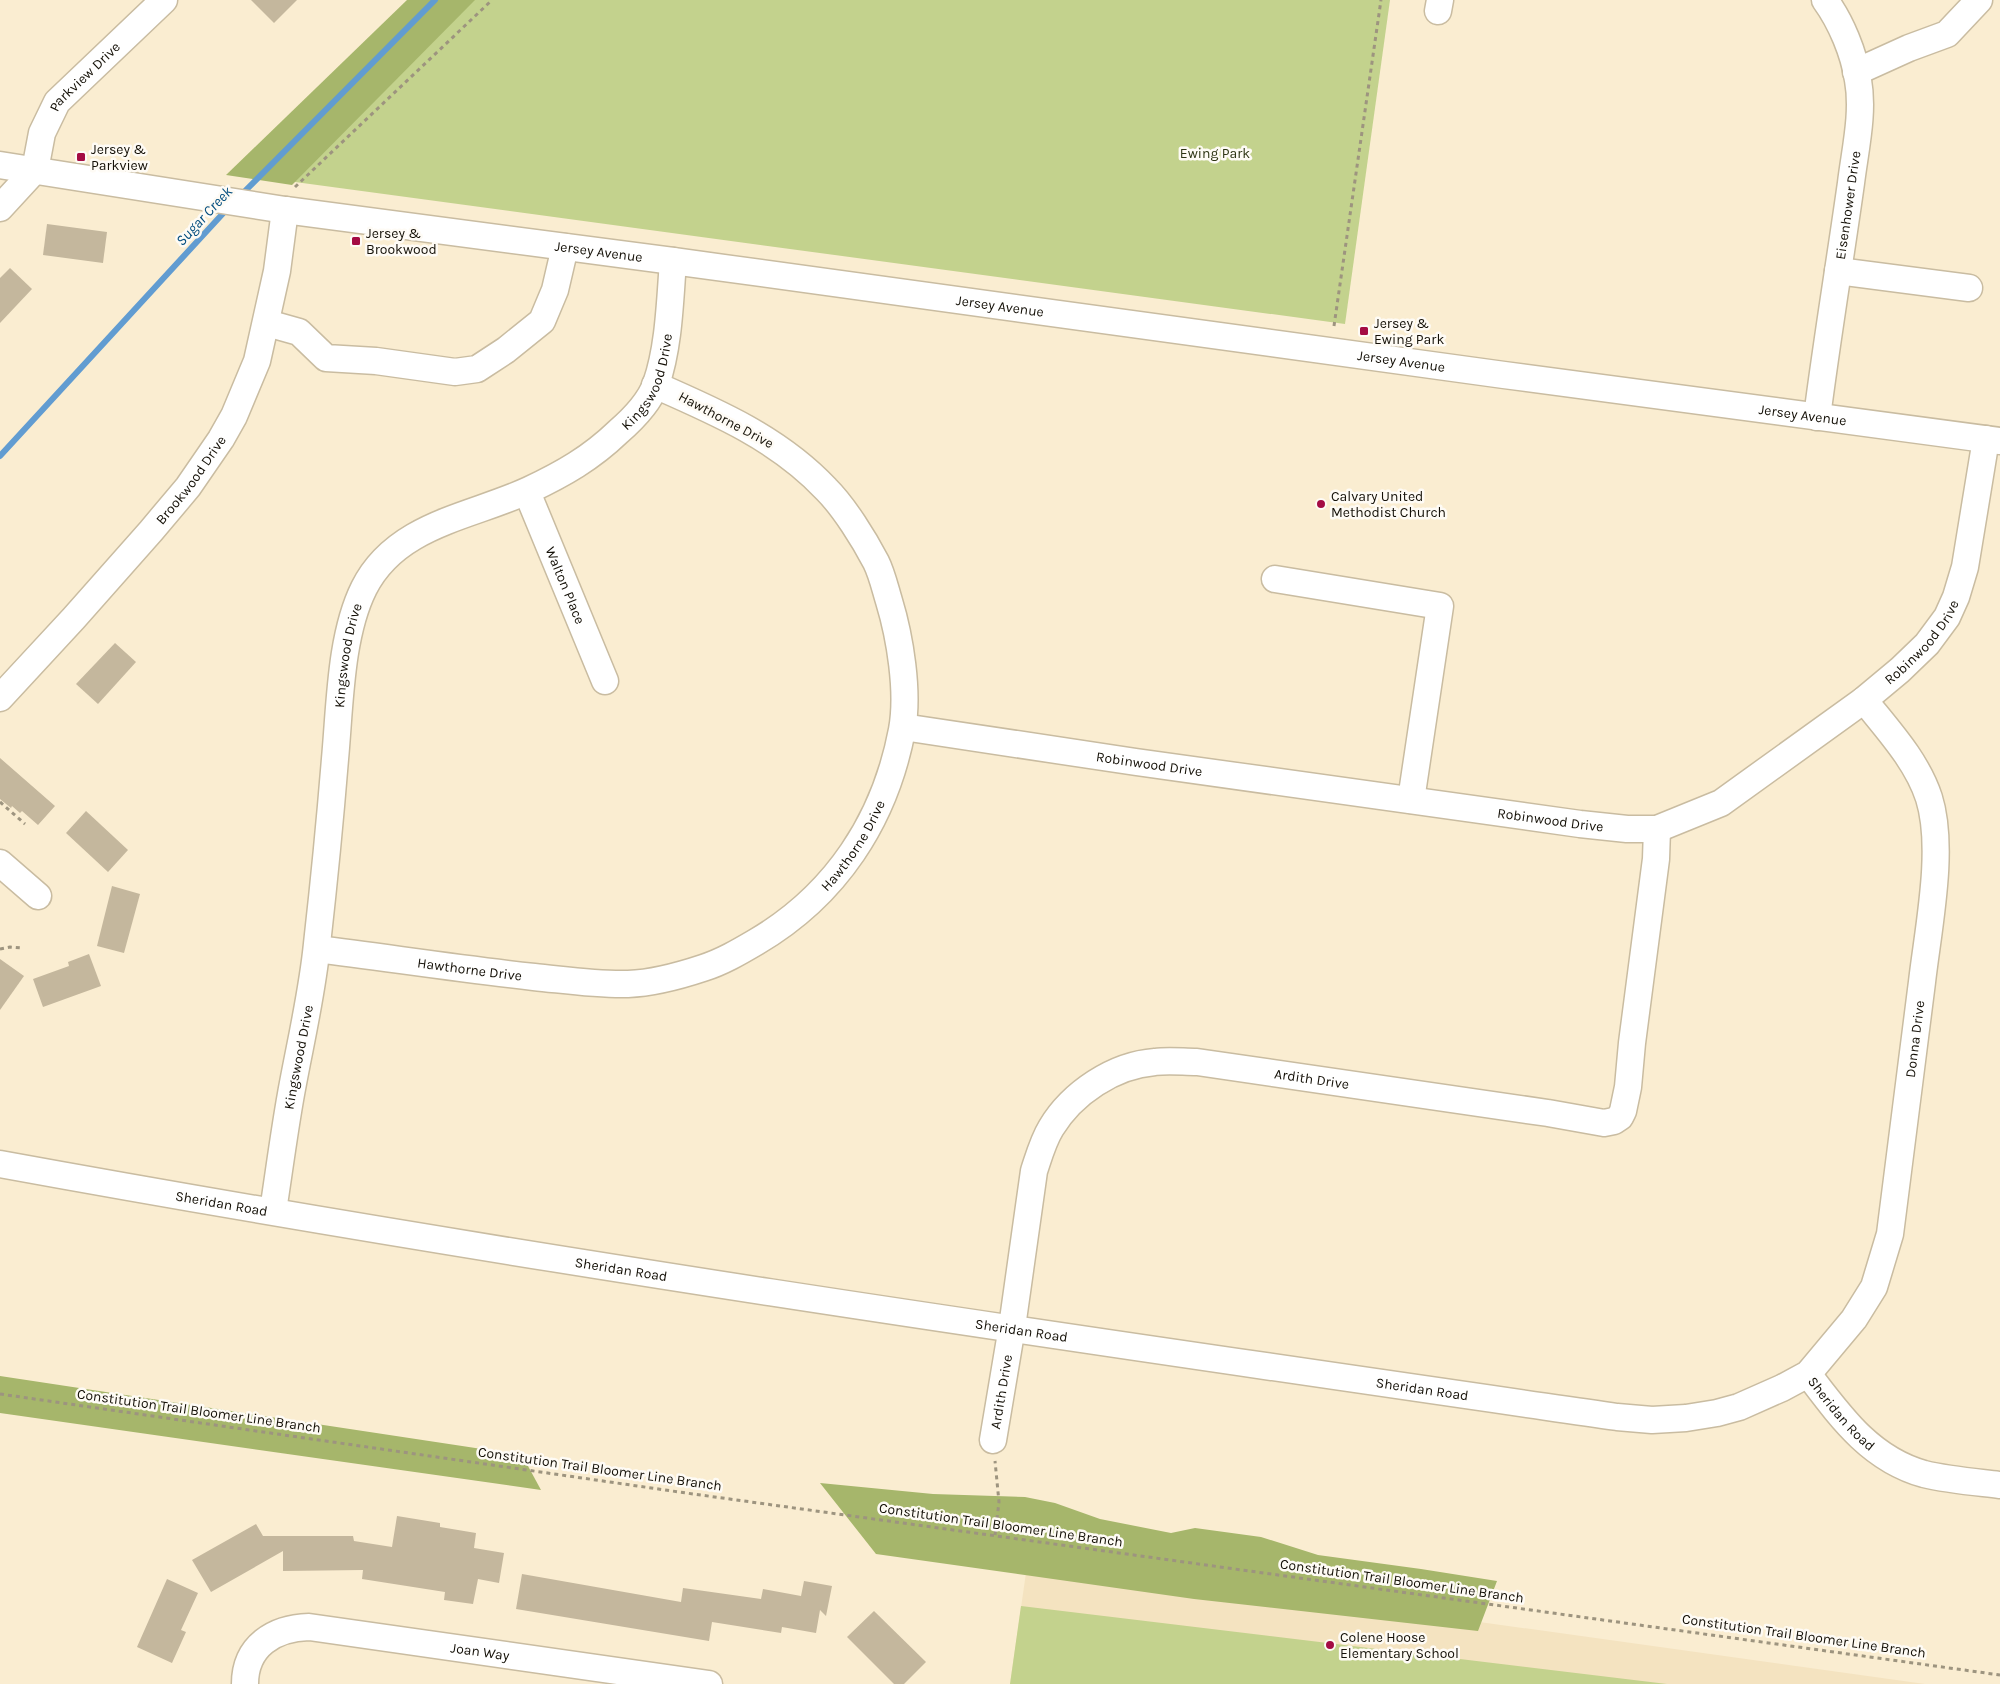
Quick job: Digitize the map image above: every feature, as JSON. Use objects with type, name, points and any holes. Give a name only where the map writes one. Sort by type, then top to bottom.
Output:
[{"type":"street","name":"Parkview Drive","points":[[35,170],[42,133],[57,102],[164,0]]},
{"type":"street","name":"Eisenhower Drive","points":[[1817,417],[1858,122],[1860,95],[1849,48],[1835,14],[1825,0]]},
{"type":"street","points":[[1856,72],[1909,48],[1947,34],[1979,0]]},
{"type":"street","name":"Jersey Avenue","points":[[0,165],[182,194],[283,202],[565,247],[1993,440]]},
{"type":"street","points":[[0,208],[35,170]]},
{"type":"street","name":"Brookwood Drive","points":[[0,698],[74,618],[188,487],[234,416],[257,361],[267,323],[277,271],[283,202]]},
{"type":"street","points":[[267,323],[299,332],[326,358],[376,361],[455,372],[477,369],[506,350],[542,321],[555,290],[565,247]]},
{"type":"street","name":"Kingswood Drive","points":[[273,1211],[317,949],[342,677],[350,630],[365,585],[383,558],[419,533],[447,520],[527,492],[574,468],[596,453],[642,409],[655,385],[668,320],[673,261]]},
{"type":"street","points":[[1838,271],[1969,288]]},
{"type":"street","name":"Hawthorne Drive","points":[[317,949],[501,974],[600,984],[653,982],[706,968],[727,959],[777,930],[799,914],[854,852],[879,808],[888,783],[902,728],[904,679],[895,621],[877,563],[844,510],[826,489],[773,443],[735,422],[655,385]]},
{"type":"street","name":"Robinwood Drive","points":[[902,728],[1580,824],[1627,829],[1657,829],[1721,803],[1864,700],[1926,644],[1947,616],[1956,597],[1965,567],[1993,440]]},
{"type":"street","name":"Walton Place","points":[[527,492],[605,681]]},
{"type":"street","points":[[1275,578],[1440,606],[1411,800]]},
{"type":"street","name":"Donna Drive","points":[[1808,1374],[1854,1319],[1874,1287],[1890,1234],[1934,887],[1934,820],[1929,797],[1918,774],[1900,745],[1864,700]]},
{"type":"street","name":"Ardith Drive","points":[[993,1440],[1012,1327],[1034,1171],[1050,1129],[1076,1098],[1092,1086],[1124,1068],[1155,1061],[1197,1062],[1548,1113],[1604,1123],[1614,1121],[1620,1117],[1623,1111],[1628,1087],[1632,1042],[1656,859],[1657,829]]},
{"type":"street","points":[[0,863],[38,896]]},
{"type":"street","name":"Sheridan Road","points":[[0,1164],[326,1221],[788,1295],[1607,1416],[1652,1420],[1686,1418],[1717,1413],[1739,1407],[1765,1396],[1808,1374],[1842,1418],[1865,1443],[1886,1457],[1907,1468],[1926,1474],[2000,1486]]},
{"type":"street","name":"Joan Way","points":[[246,1684],[248,1667],[257,1648],[269,1637],[281,1630],[309,1627],[709,1684]]},
{"type":"path","points":[[283,202],[492,0]]},
{"type":"path","points":[[1334,326],[1381,0]]},
{"type":"path","points":[[0,802],[26,824]]},
{"type":"path","points":[[0,949],[10,947],[22,948]]},
{"type":"path","name":"Constitution Trail Bloomer Line Branch","points":[[0,1394],[669,1491],[2000,1675]]},
{"type":"path","points":[[993,1440],[999,1502],[995,1535]]},
{"type":"shaded area","name":"Colene Hoose Elementary School","points":[[1028,1559],[1925,1684],[1010,1684]]},
{"type":"green space","points":[[407,0],[475,0],[292,185],[226,175]]},
{"type":"green space","name":"Ewing Park","points":[[436,0],[1390,0],[1345,324],[258,177]]},
{"type":"green space","points":[[0,1376],[522,1455],[541,1490],[0,1413]]},
{"type":"green space","points":[[820,1483],[933,1494],[1025,1497],[1055,1503],[1100,1519],[1171,1533],[1195,1528],[1261,1537],[1318,1555],[1497,1581],[1478,1631],[1194,1599],[876,1554]]},
{"type":"green space","points":[[1021,1606],[1667,1684],[1010,1684]]},
{"type":"building","points":[[251,0],[297,0],[274,23]]},
{"type":"building","points":[[47,224],[107,232],[103,263],[43,255]]},
{"type":"building","points":[[10,268],[32,289],[0,323],[0,278]]},
{"type":"building","points":[[115,643],[136,662],[98,704],[76,684]]},
{"type":"building","points":[[0,758],[55,806],[38,825],[22,811],[20,813],[0,799]]},
{"type":"building","points":[[86,811],[128,850],[108,872],[66,833]]},
{"type":"building","points":[[112,886],[140,894],[124,953],[97,946]]},
{"type":"building","points":[[89,954],[101,986],[43,1007],[33,979],[69,966],[68,962]]},
{"type":"building","points":[[0,959],[24,976],[0,1010]]},
{"type":"building","points":[[397,1516],[440,1523],[440,1527],[476,1533],[474,1548],[504,1553],[499,1583],[478,1579],[473,1604],[444,1600],[445,1592],[362,1579],[363,1570],[283,1571],[283,1551],[211,1592],[192,1560],[256,1524],[263,1536],[353,1536],[354,1541],[392,1547]]},
{"type":"building","points":[[522,1574],[681,1602],[683,1588],[761,1599],[763,1589],[801,1596],[804,1581],[832,1586],[826,1616],[820,1610],[816,1633],[782,1627],[781,1633],[712,1622],[709,1641],[516,1609]]},
{"type":"building","points":[[167,1579],[198,1593],[181,1630],[186,1632],[172,1663],[137,1647]]},
{"type":"building","points":[[874,1611],[926,1662],[904,1684],[894,1684],[847,1637]]},
{"type":"waterway","name":"Sugar Creek","points":[[240,196],[435,0]]},
{"type":"waterway","name":"Sugar Creek","points":[[0,456],[228,208]]},
{"type":"place","name":"Jersey & Parkview","points":[[81,157]]},
{"type":"place","name":"Jersey & Brookwood","points":[[356,241]]},
{"type":"place","name":"Jersey & Ewing Park","points":[[1364,331]]},
{"type":"place","name":"Calvary United Methodist Church","points":[[1321,504]]},
{"type":"place","name":"Colene Hoose Elementary School","points":[[1330,1645]]}]
